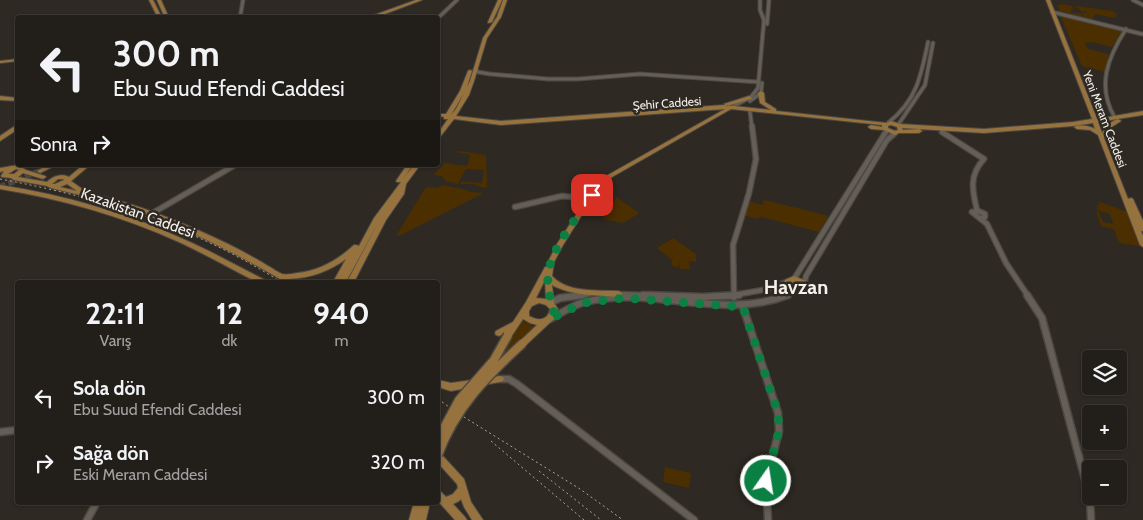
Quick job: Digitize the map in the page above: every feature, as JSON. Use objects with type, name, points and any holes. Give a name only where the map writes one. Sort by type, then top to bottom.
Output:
[{"type":"main road","points":[[151,0],[158,15]]},
{"type":"main road","points":[[159,0],[166,15]]},
{"type":"main road","points":[[377,15],[420,0]]},
{"type":"main road","points":[[383,15],[426,0]]},
{"type":"main road","points":[[448,119],[463,91],[480,38],[493,18],[500,0]]},
{"type":"main road","points":[[440,129],[458,109],[472,81],[485,38],[499,17],[506,0]]},
{"type":"main road","name":"Yeni Meram Caddesi","points":[[1049,0],[1098,123],[1143,245]]},
{"type":"main road","points":[[0,62],[15,60]]},
{"type":"main road","points":[[761,93],[762,102],[765,105],[781,113]]},
{"type":"main road","points":[[0,97],[15,99]]},
{"type":"main road","points":[[700,110],[736,103],[748,98]]},
{"type":"main road","points":[[458,109],[460,115],[471,120]]},
{"type":"main road","points":[[704,123],[731,109]]},
{"type":"main road","points":[[440,435],[459,400],[494,360],[505,329],[516,324],[560,244],[592,195],[610,176],[731,109]]},
{"type":"main road","name":"Şehir Caddesi","points":[[448,119],[508,123],[731,109],[781,113],[887,127]]},
{"type":"main road","name":"Şehir Caddesi","points":[[731,109],[887,127]]},
{"type":"main road","points":[[1075,126],[1086,118],[1092,109],[1099,114],[1116,120]]},
{"type":"main road","points":[[700,110],[710,112],[713,116],[712,118]]},
{"type":"main road","name":"Şehir Caddesi","points":[[448,119],[481,126],[510,126],[700,110]]},
{"type":"main road","points":[[887,127],[990,134],[1075,126],[1143,115]]},
{"type":"main road","points":[[440,117],[448,119]]},
{"type":"main road","points":[[898,129],[975,131],[1075,126],[1091,129],[1102,135],[1116,120]]},
{"type":"main road","points":[[440,129],[450,124],[464,122]]},
{"type":"main road","points":[[0,137],[15,127]]},
{"type":"main road","name":"Yeni Meram Caddesi","points":[[1102,135],[1143,230]]},
{"type":"main road","points":[[45,167],[40,170],[48,167]]},
{"type":"main road","points":[[51,185],[82,167]]},
{"type":"main road","points":[[338,280],[378,209],[409,167]]},
{"type":"main road","points":[[344,280],[370,230],[404,180],[415,167]]},
{"type":"main road","points":[[3,174],[18,175],[21,168]]},
{"type":"main road","points":[[3,174],[21,168],[36,176],[63,179],[88,194]]},
{"type":"main road","points":[[3,174],[88,194],[151,214],[208,237],[287,280]]},
{"type":"main road","points":[[352,280],[383,219],[401,194],[404,180]]},
{"type":"main road","name":"Kazakistan Caddesi","points":[[0,188],[8,188],[83,206],[159,231],[257,280]]},
{"type":"main road","points":[[279,275],[296,276],[326,268],[342,259],[356,247]]},
{"type":"main road","points":[[440,451],[451,423],[467,398],[485,377],[548,320],[554,311],[550,303],[548,277],[550,262]]},
{"type":"main road","points":[[298,280],[300,277],[326,270],[335,273],[337,280]]},
{"type":"main road","points":[[548,277],[553,284],[563,288],[618,294]]},
{"type":"main road","points":[[792,280],[801,281],[804,285],[803,289],[797,290],[788,284],[792,280]]},
{"type":"main road","points":[[527,307],[540,300],[550,303]]},
{"type":"main road","points":[[527,307],[526,317],[530,320],[538,323],[548,320]]},
{"type":"main road","points":[[440,384],[451,387],[500,379]]},
{"type":"main road","points":[[440,458],[460,482],[467,504],[478,520]]},
{"type":"main road","points":[[445,502],[456,498],[463,489]]},
{"type":"main road","points":[[440,497],[462,520]]},
{"type":"main road","points":[[414,520],[418,505]]},
{"type":"main road","points":[[421,520],[424,505]]},
{"type":"street","points":[[240,15],[243,0]]},
{"type":"street","points":[[440,16],[450,5],[458,0]]},
{"type":"street","points":[[731,109],[756,92],[759,82],[764,20],[760,10],[760,0]]},
{"type":"street","points":[[731,109],[754,99],[761,93],[769,0]]},
{"type":"street","points":[[1134,0],[1142,4]]},
{"type":"street","points":[[1054,12],[1142,33]]},
{"type":"street","points":[[1116,120],[1106,93],[1107,73],[1112,52],[1128,30]]},
{"type":"street","points":[[550,303],[560,298],[580,295],[734,297],[771,289],[792,280],[887,127],[899,114],[919,84],[930,42],[925,86],[898,129],[888,140],[852,198],[806,276],[804,285]]},
{"type":"street","points":[[475,69],[478,72],[490,74],[561,79],[650,74],[759,82]]},
{"type":"street","points":[[472,81],[479,76],[490,74]]},
{"type":"street","points":[[734,297],[733,245],[749,193],[756,158],[750,112]]},
{"type":"street","points":[[942,132],[984,159],[976,167],[972,181],[977,210],[972,213],[987,224],[1018,282],[1042,318],[1090,498],[1091,520]]},
{"type":"street","points":[[151,214],[232,167]]},
{"type":"street","points":[[586,204],[561,198],[516,208],[562,196],[580,198],[592,195]]},
{"type":"street","points":[[548,320],[583,303],[624,298],[743,307],[788,295],[797,290]]},
{"type":"street","points":[[743,307],[778,413],[779,431],[766,481],[768,520]]},
{"type":"street","points":[[500,379],[509,379],[517,384],[694,520]]},
{"type":"street","points":[[0,432],[15,430]]},
{"type":"street","points":[[86,520],[95,505]]},
{"type":"shaded area","points":[[1057,5],[1074,6],[1072,7],[1075,9],[1071,10],[1072,13],[1081,13],[1083,16],[1083,12],[1087,11],[1082,12],[1075,6],[1113,11],[1117,14],[1115,18],[1095,14],[1093,18],[1095,20],[1060,11]]},
{"type":"shaded area","points":[[1060,15],[1123,30],[1112,47],[1091,42],[1085,43],[1088,49],[1109,54],[1105,72],[1082,66]]},
{"type":"shaded area","points":[[460,151],[486,155],[487,187],[460,184],[462,181],[482,183],[484,170],[466,169],[458,184],[445,181],[442,176],[434,175],[444,163],[467,166],[470,156],[454,152]]},
{"type":"shaded area","points":[[442,185],[484,193],[396,236],[426,187],[437,188]]},
{"type":"shaded area","points":[[616,197],[638,212],[638,214],[623,223],[603,219]]},
{"type":"shaded area","points":[[764,200],[828,217],[819,232],[762,217],[757,219],[743,215],[748,201],[762,205]]},
{"type":"shaded area","points":[[1097,201],[1128,212],[1140,246],[1119,243],[1114,229],[1101,226],[1096,211],[1099,212],[1103,222],[1113,224],[1110,214],[1097,210],[1097,205],[1100,205]]},
{"type":"shaded area","points":[[673,238],[696,254],[696,262],[689,261],[690,269],[680,269],[680,260],[679,267],[671,266],[672,260],[657,248]]},
{"type":"shaded area","points":[[519,319],[535,327],[498,361]]},
{"type":"shaded area","points":[[665,467],[691,473],[689,488],[663,482]]},
{"type":"tunnel","points":[[0,187],[40,171]]},
{"type":"railway","points":[[0,179],[75,195],[146,217],[214,245],[278,280]]},
{"type":"railway","points":[[440,400],[456,412]]},
{"type":"railway","points":[[451,409],[580,489],[623,520]]},
{"type":"railway","points":[[491,441],[584,520]]},
{"type":"railway","points":[[539,471],[601,520]]},
{"type":"district","name":"Havzan","points":[[796,287]]},
{"type":"route","points":[[592,195],[550,262],[548,288],[550,303],[554,313],[550,319],[566,310],[590,301],[624,298],[743,307],[778,413],[779,431],[766,481]]}]
